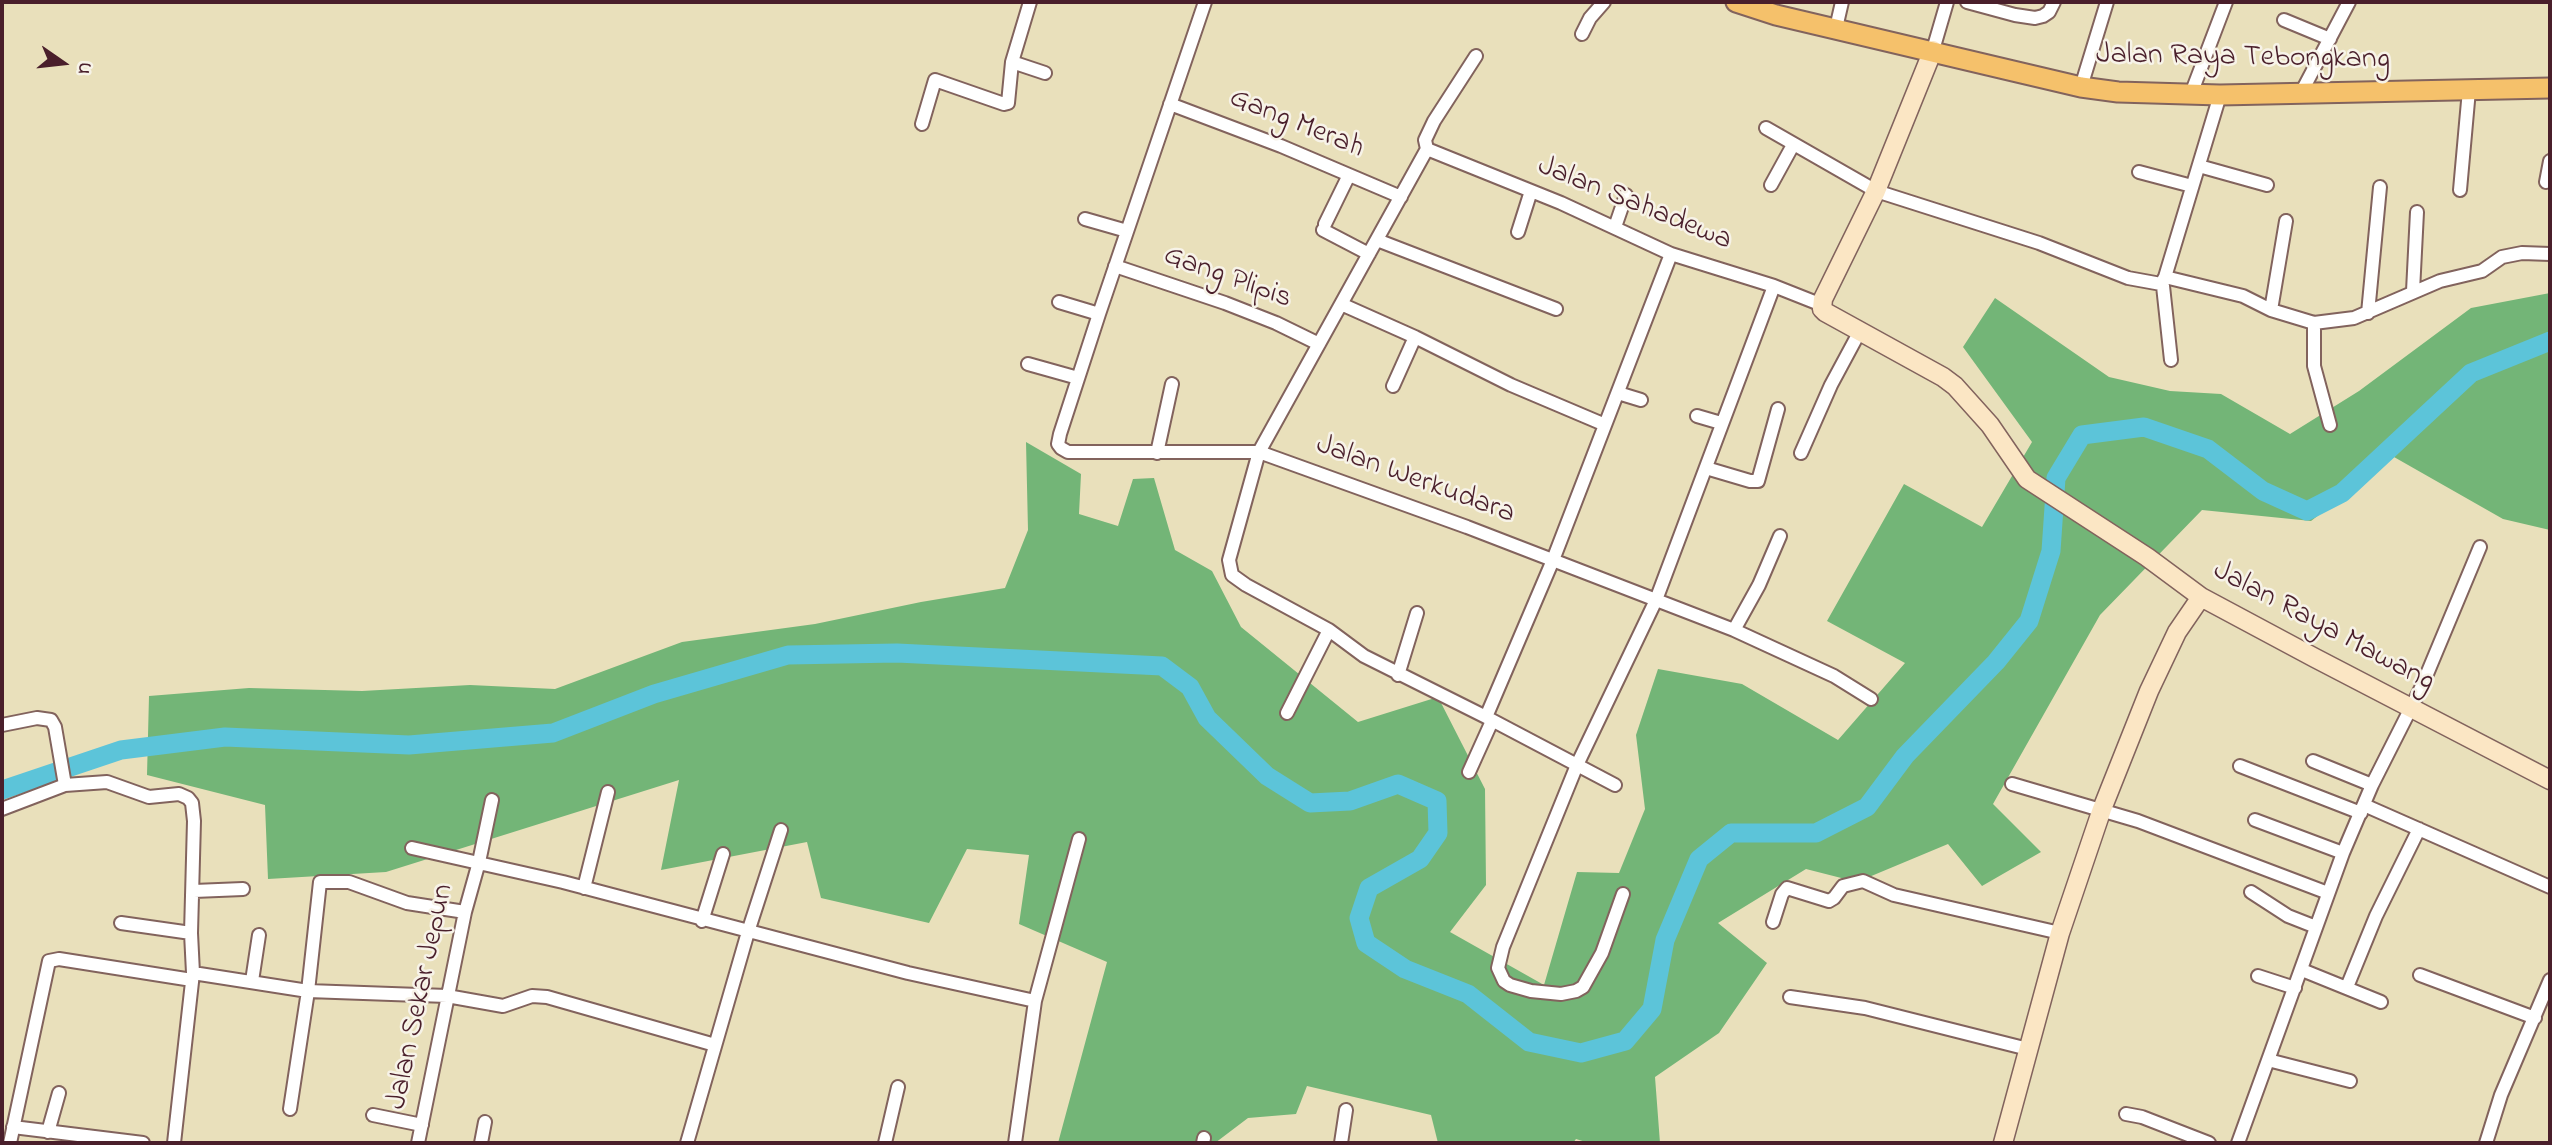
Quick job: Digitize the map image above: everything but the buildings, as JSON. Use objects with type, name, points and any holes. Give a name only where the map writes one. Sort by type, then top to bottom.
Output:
[{"type":"main road","name":"Jalan Raya Tebongkang","points":[[1736,2],[1776,15],[2081,87],[2118,92],[2220,95],[2550,88]]},
{"type":"main road","points":[[1822,305],[1877,191],[1933,50]]},
{"type":"main road","name":"Jalan Raya Mawang","points":[[1822,305],[1825,312],[1924,365],[1955,386],[1990,425],[2017,468],[2039,489],[2147,557],[2201,597],[2550,780]]},
{"type":"main road","points":[[2003,1143],[2060,933],[2102,809],[2149,691],[2177,632],[2201,597]]},
{"type":"street","points":[[922,124],[935,80],[1007,103],[1012,62],[1030,2]]},
{"type":"street","points":[[1205,2],[1099,314],[1058,444],[1068,452],[1259,452]]},
{"type":"street","points":[[1582,34],[1590,18],[1604,2]]},
{"type":"street","points":[[1836,28],[1842,2]]},
{"type":"street","points":[[1933,50],[1947,2]]},
{"type":"street","points":[[1967,2],[2035,18],[2049,12],[2054,2]]},
{"type":"street","points":[[2081,87],[2107,2]]},
{"type":"street","points":[[2191,94],[2226,2]]},
{"type":"street","points":[[2301,93],[2346,3]]},
{"type":"street","points":[[2284,19],[2330,39]]},
{"type":"street","points":[[1476,57],[1430,130],[1425,140],[1427,149],[1259,452],[1229,559],[1233,575],[1246,585],[1329,630],[1364,656],[1615,785]]},
{"type":"street","points":[[1012,62],[1045,73]]},
{"type":"street","points":[[2460,190],[2469,90]]},
{"type":"street","points":[[2171,360],[2163,280],[2220,95]]},
{"type":"street","name":"Gang Merah","points":[[1171,104],[1401,197]]},
{"type":"street","points":[[1766,128],[1877,191],[2039,243],[2128,278],[2163,280],[2243,296],[2271,310],[2314,323],[2354,318],[2413,291],[2463,274],[2483,271],[2502,257],[2522,253],[2550,254]]},
{"type":"street","points":[[1771,185],[1793,145]]},
{"type":"street","name":"Jalan Sahadewa","points":[[1427,149],[1615,227],[1671,254],[1774,286],[1822,305]]},
{"type":"street","points":[[2546,183],[2550,161]]},
{"type":"street","points":[[2199,166],[2267,185]]},
{"type":"street","points":[[2139,172],[2192,187]]},
{"type":"street","points":[[1349,175],[1324,227],[1369,254]]},
{"type":"street","points":[[2368,313],[2380,187]]},
{"type":"street","points":[[1518,232],[1531,191]]},
{"type":"street","points":[[1615,227],[1626,195]]},
{"type":"street","points":[[2413,291],[2417,212]]},
{"type":"street","points":[[1084,219],[1127,231]]},
{"type":"street","points":[[2271,310],[2286,221]]},
{"type":"street","points":[[1377,240],[1556,309]]},
{"type":"street","points":[[1469,772],[1671,254]]},
{"type":"street","name":"Gang Plipis","points":[[1115,266],[1225,303],[1319,344]]},
{"type":"street","points":[[1623,894],[1602,953],[1583,987],[1560,994],[1531,991],[1504,981],[1498,968],[1503,947],[1577,765],[1656,600],[1774,286]]},
{"type":"street","points":[[1059,302],[1099,314]]},
{"type":"street","points":[[1341,304],[1511,385],[1604,424]]},
{"type":"street","points":[[2314,323],[2314,366],[2330,425]]},
{"type":"street","points":[[1801,453],[1831,385],[1860,331]]},
{"type":"street","points":[[1394,386],[1415,337]]},
{"type":"street","points":[[1028,364],[1078,378]]},
{"type":"street","points":[[1157,453],[1172,384]]},
{"type":"street","points":[[1618,393],[1641,400]]},
{"type":"street","points":[[1706,468],[1758,481],[1778,410]]},
{"type":"street","points":[[1697,416],[1721,423]]},
{"type":"street","name":"Jalan Werkudara","points":[[1259,452],[1734,630],[1834,676],[1871,699]]},
{"type":"street","points":[[1734,630],[1759,584],[1780,536]]},
{"type":"street","points":[[2238,1143],[2343,853],[2372,785],[2411,708],[2480,547]]},
{"type":"street","points":[[1398,675],[1417,613]]},
{"type":"street","points":[[1287,713],[1329,630]]},
{"type":"street","points":[[2,725],[37,718],[51,720],[65,783]]},
{"type":"street","points":[[2314,761],[2372,785]]},
{"type":"street","points":[[2240,766],[2419,829],[2550,887]]},
{"type":"street","points":[[2,809],[65,783],[107,782],[149,797],[179,794],[192,803],[192,976],[174,1143]]},
{"type":"street","points":[[2012,784],[2159,828],[2328,893]]},
{"type":"street","points":[[584,888],[608,792]]},
{"type":"street","name":"Jalan Sekar Jepun","points":[[418,1143],[465,912],[492,800]]},
{"type":"street","points":[[2255,820],[2343,853]]},
{"type":"street","points":[[2347,987],[2376,916],[2419,829]]},
{"type":"street","points":[[687,1143],[748,932],[781,830]]},
{"type":"street","points":[[1015,1143],[1035,1001],[1079,839]]},
{"type":"street","points":[[412,848],[584,888],[908,973],[1035,1001]]},
{"type":"street","points":[[702,920],[723,854]]},
{"type":"street","points":[[290,1109],[308,991],[319,886],[322,881],[349,881],[407,903],[465,912]]},
{"type":"street","points":[[1773,922],[1786,889],[1829,901],[1843,886],[1863,881],[1894,895],[2060,933]]},
{"type":"street","points":[[194,891],[243,889]]},
{"type":"street","points":[[2251,892],[2288,916],[2316,927]]},
{"type":"street","points":[[121,923],[191,933]]},
{"type":"street","points":[[253,981],[259,935]]},
{"type":"street","points":[[9,1143],[51,960],[253,981],[308,991],[447,996],[503,1006],[518,999],[547,997],[715,1045]]},
{"type":"street","points":[[2302,970],[2381,1002]]},
{"type":"street","points":[[2420,975],[2535,1018]]},
{"type":"street","points":[[2258,976],[2295,988]]},
{"type":"street","points":[[2486,1143],[2501,1095],[2550,980]]},
{"type":"street","points":[[1790,997],[1865,1008],[2028,1049]]},
{"type":"street","points":[[2268,1060],[2350,1081]]},
{"type":"street","points":[[886,1143],[898,1087]]},
{"type":"street","points":[[48,1132],[59,1093]]},
{"type":"street","points":[[1341,1143],[1346,1110]]},
{"type":"street","points":[[2126,1114],[2151,1120],[2209,1143]]},
{"type":"street","points":[[373,1115],[422,1125]]},
{"type":"street","points":[[481,1143],[485,1122]]},
{"type":"street","points":[[13,1127],[143,1143]]},
{"type":"green space","points":[[2550,293],[2550,530],[2503,519],[2394,457],[2311,521],[2202,510],[2100,615],[1993,804],[2041,852],[1982,886],[1948,844],[1857,882],[1806,869],[1718,923],[1767,963],[1719,1033],[1655,1077],[1660,1143],[1589,1143],[1576,1139],[1573,1143],[1438,1143],[1431,1115],[1307,1086],[1296,1114],[1248,1118],[1215,1143],[1058,1143],[1107,962],[1019,924],[1029,855],[967,849],[929,923],[821,898],[807,842],[661,870],[679,780],[386,872],[268,879],[265,805],[147,775],[149,696],[249,688],[362,691],[470,685],[555,689],[682,642],[815,624],[1005,588],[1028,530],[1026,442],[1081,474],[1079,514],[1118,526],[1133,479],[1154,478],[1175,550],[1212,571],[1241,627],[1358,722],[1438,697],[1485,789],[1486,885],[1450,932],[1544,985],[1577,872],[1619,873],[1645,809],[1636,735],[1658,669],[1742,684],[1838,740],[1905,663],[1827,621],[1904,484],[1982,527],[2032,442],[1963,347],[1995,298],[2109,377],[2170,391],[2221,394],[2290,434],[2359,391],[2471,308]]},
{"type":"waterway","points":[[2,790],[121,750],[225,737],[409,745],[553,733],[654,694],[788,655],[897,653],[1162,666],[1190,687],[1207,718],[1267,776],[1310,803],[1350,801],[1398,784],[1437,801],[1438,833],[1420,859],[1369,888],[1359,918],[1366,943],[1405,969],[1468,994],[1529,1042],[1581,1053],[1625,1041],[1652,1009],[1665,940],[1699,859],[1731,833],[1816,833],[1867,807],[1905,756],[1996,662],[2029,621],[2051,551],[2056,478],[2082,435],[2144,427],[2208,449],[2263,491],[2307,511],[2342,493],[2471,373],[2550,341]]}]
